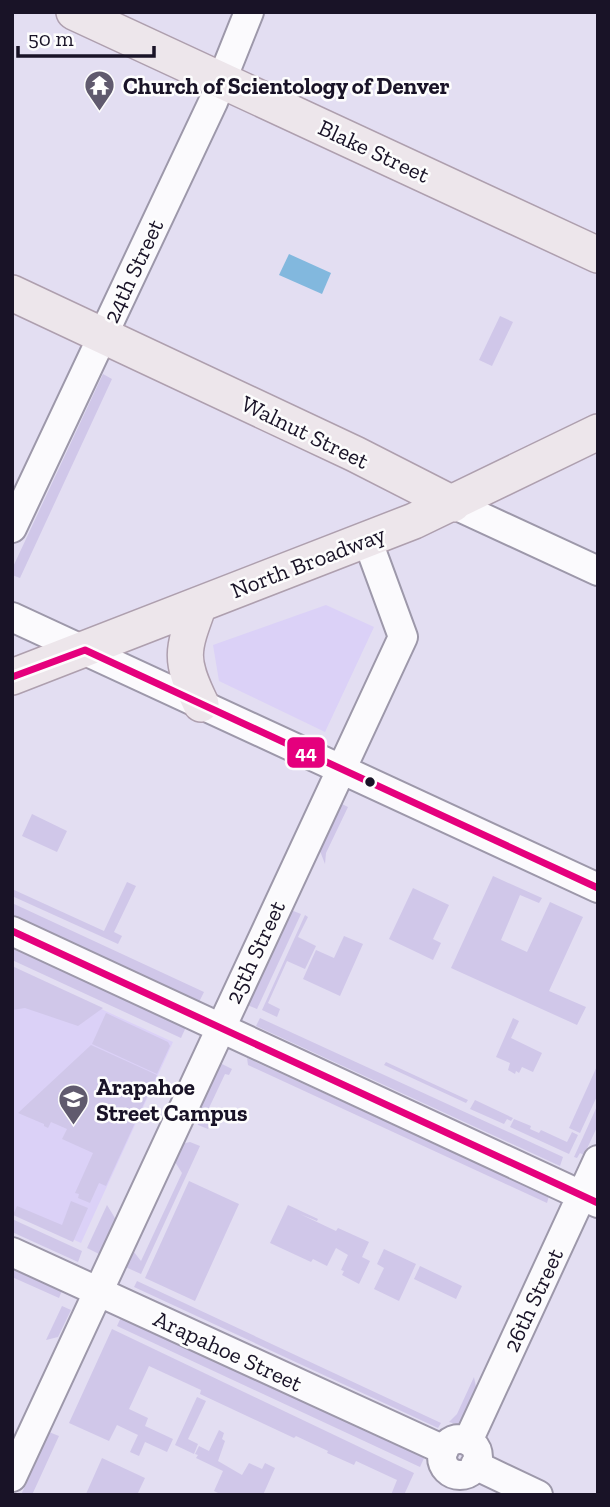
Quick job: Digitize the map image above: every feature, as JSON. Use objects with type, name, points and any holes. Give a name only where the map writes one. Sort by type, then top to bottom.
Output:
[{"type":"main road","name":"Blake Street","points":[[74,12],[598,255]]},
{"type":"main road","name":"Walnut Street","points":[[12,293],[355,454],[453,504]]},
{"type":"main road","name":"North Broadway","points":[[12,677],[453,504],[598,432]]},
{"type":"main road","points":[[199,605],[185,642],[184,657],[189,678],[201,704]]},
{"type":"street","name":"24th Street","points":[[12,528],[222,81],[249,12]]},
{"type":"street","name":"Walnut Street","points":[[453,504],[598,571]]},
{"type":"street","name":"25th Street","points":[[12,1477],[402,637],[367,539]]},
{"type":"street","points":[[12,617],[598,888]]},
{"type":"street","points":[[12,931],[590,1199]]},
{"type":"street","name":"26th Street","points":[[457,1465],[590,1199],[598,1160]]},
{"type":"street","name":"Arapahoe Street","points":[[12,1252],[457,1465],[538,1495]]},
{"type":"shaded area","points":[[500,316],[513,322],[492,366],[479,360]]},
{"type":"shaded area","points":[[103,374],[112,379],[20,578],[12,575],[12,569]]},
{"type":"shaded area","points":[[326,605],[374,627],[325,732],[219,681],[213,645]]},
{"type":"shaded area","points":[[342,804],[348,807],[326,853],[325,864],[320,851]]},
{"type":"shaded area","points":[[32,814],[67,831],[57,852],[22,836]]},
{"type":"shaded area","points":[[493,876],[542,898],[539,903],[520,895],[501,940],[527,952],[550,902],[583,917],[549,991],[586,1007],[577,1025],[451,968]]},
{"type":"shaded area","points":[[127,882],[136,886],[114,932],[122,936],[118,944],[12,896],[12,889],[104,931]]},
{"type":"shaded area","points":[[413,888],[449,905],[433,939],[441,943],[433,960],[389,939]]},
{"type":"shaded area","points":[[12,903],[204,992],[199,1002],[12,915]]},
{"type":"shaded area","points":[[291,910],[301,914],[257,1009],[247,1005]]},
{"type":"shaded area","points":[[305,915],[308,917],[298,937],[316,946],[305,969],[287,961],[268,1003],[280,1009],[277,1017],[262,1010]]},
{"type":"shaded area","points":[[344,936],[363,944],[340,996],[303,979],[316,950],[334,958]]},
{"type":"shaded area","points":[[12,947],[186,1027],[181,1038],[12,960]]},
{"type":"shaded area","points":[[12,966],[103,1008],[78,1026],[25,1008],[12,1010]]},
{"type":"shaded area","name":"Arapahoe Street Campus","points":[[12,968],[173,1042],[81,1243],[12,1212]]},
{"type":"shaded area","points":[[106,1013],[168,1042],[170,1046],[157,1074],[92,1044]]},
{"type":"shaded area","points":[[260,1018],[563,1157],[560,1166],[256,1026]]},
{"type":"shaded area","points":[[513,1018],[519,1021],[511,1038],[542,1053],[533,1072],[522,1067],[519,1073],[516,1071],[515,1074],[508,1070],[510,1063],[496,1057]]},
{"type":"shaded area","points":[[91,1045],[157,1075],[106,1186],[99,1183],[90,1203],[78,1198],[79,1194],[75,1193],[93,1153],[62,1139],[67,1129],[51,1122],[48,1128],[18,1113]]},
{"type":"shaded area","points":[[247,1058],[549,1196],[547,1203],[248,1065]]},
{"type":"shaded area","points":[[216,1061],[232,1069],[229,1075],[225,1074],[208,1110],[215,1114],[208,1129],[198,1125],[193,1111]]},
{"type":"shaded area","points":[[386,1062],[468,1100],[466,1103],[384,1065]]},
{"type":"shaded area","points":[[598,1064],[598,1094],[580,1133],[569,1128]]},
{"type":"shaded area","points":[[475,1100],[513,1118],[511,1121],[507,1119],[504,1124],[470,1109]]},
{"type":"shaded area","points":[[598,1104],[598,1125],[584,1155],[580,1153],[577,1158],[574,1157]]},
{"type":"shaded area","points":[[514,1119],[531,1126],[530,1129],[539,1133],[541,1130],[567,1142],[572,1132],[578,1135],[569,1154],[510,1127]]},
{"type":"shaded area","points":[[190,1142],[200,1146],[141,1274],[121,1265],[130,1247],[141,1261],[182,1173],[172,1157],[177,1145]]},
{"type":"shaded area","points":[[189,1181],[239,1204],[195,1301],[145,1278]]},
{"type":"shaded area","points":[[71,1201],[88,1208],[73,1242],[13,1215],[17,1206],[62,1225]]},
{"type":"shaded area","points":[[107,1205],[118,1223],[103,1256],[87,1248]]},
{"type":"shaded area","points":[[288,1205],[318,1219],[317,1221],[300,1214],[336,1231],[338,1228],[369,1242],[362,1257],[370,1261],[359,1284],[342,1275],[344,1271],[341,1270],[348,1255],[336,1248],[327,1266],[313,1259],[311,1262],[270,1243]]},
{"type":"shaded area","points":[[12,1219],[82,1251],[78,1262],[12,1232]]},
{"type":"shaded area","points":[[384,1249],[416,1264],[399,1301],[374,1289],[384,1268],[377,1264]]},
{"type":"shaded area","points":[[12,1265],[63,1288],[59,1298],[12,1277]]},
{"type":"shaded area","points":[[420,1266],[462,1286],[456,1299],[414,1279]]},
{"type":"shaded area","points":[[137,1281],[441,1423],[438,1428],[134,1287]]},
{"type":"shaded area","points":[[62,1306],[71,1310],[58,1337],[46,1340]]},
{"type":"shaded area","points":[[122,1315],[425,1456],[420,1467],[117,1326]]},
{"type":"shaded area","points":[[112,1329],[414,1473],[404,1495],[391,1495],[397,1480],[356,1461],[354,1465],[296,1436],[294,1438],[200,1394],[201,1390],[149,1366],[129,1409],[148,1418],[145,1426],[173,1439],[167,1452],[145,1442],[139,1456],[130,1452],[138,1435],[117,1425],[109,1441],[69,1423]]},
{"type":"shaded area","points":[[474,1377],[476,1387],[459,1425],[449,1422],[457,1414]]},
{"type":"shaded area","points":[[197,1397],[206,1401],[188,1439],[198,1444],[194,1454],[175,1445]]},
{"type":"shaded area","points":[[219,1430],[224,1433],[222,1439],[225,1441],[218,1461],[242,1475],[249,1463],[262,1469],[265,1463],[275,1468],[263,1495],[222,1495],[214,1491],[223,1471],[196,1458],[198,1455],[195,1454],[199,1446],[209,1451]]},
{"type":"shaded area","points":[[49,1432],[59,1436],[32,1495],[21,1495]]},
{"type":"shaded area","points":[[102,1458],[145,1478],[137,1495],[86,1494]]},
{"type":"water","points":[[289,254],[331,273],[322,294],[279,275]]},
{"type":"transit line","name":"44","points":[[12,677],[85,650],[598,888]]},
{"type":"transit line","name":"44","points":[[12,931],[598,1203]]},
{"type":"place","name":"Church of Scientology of Denver","points":[[100,113]]},
{"type":"place","name":"Arapahoe Street Campus","points":[[73,1127]]}]
